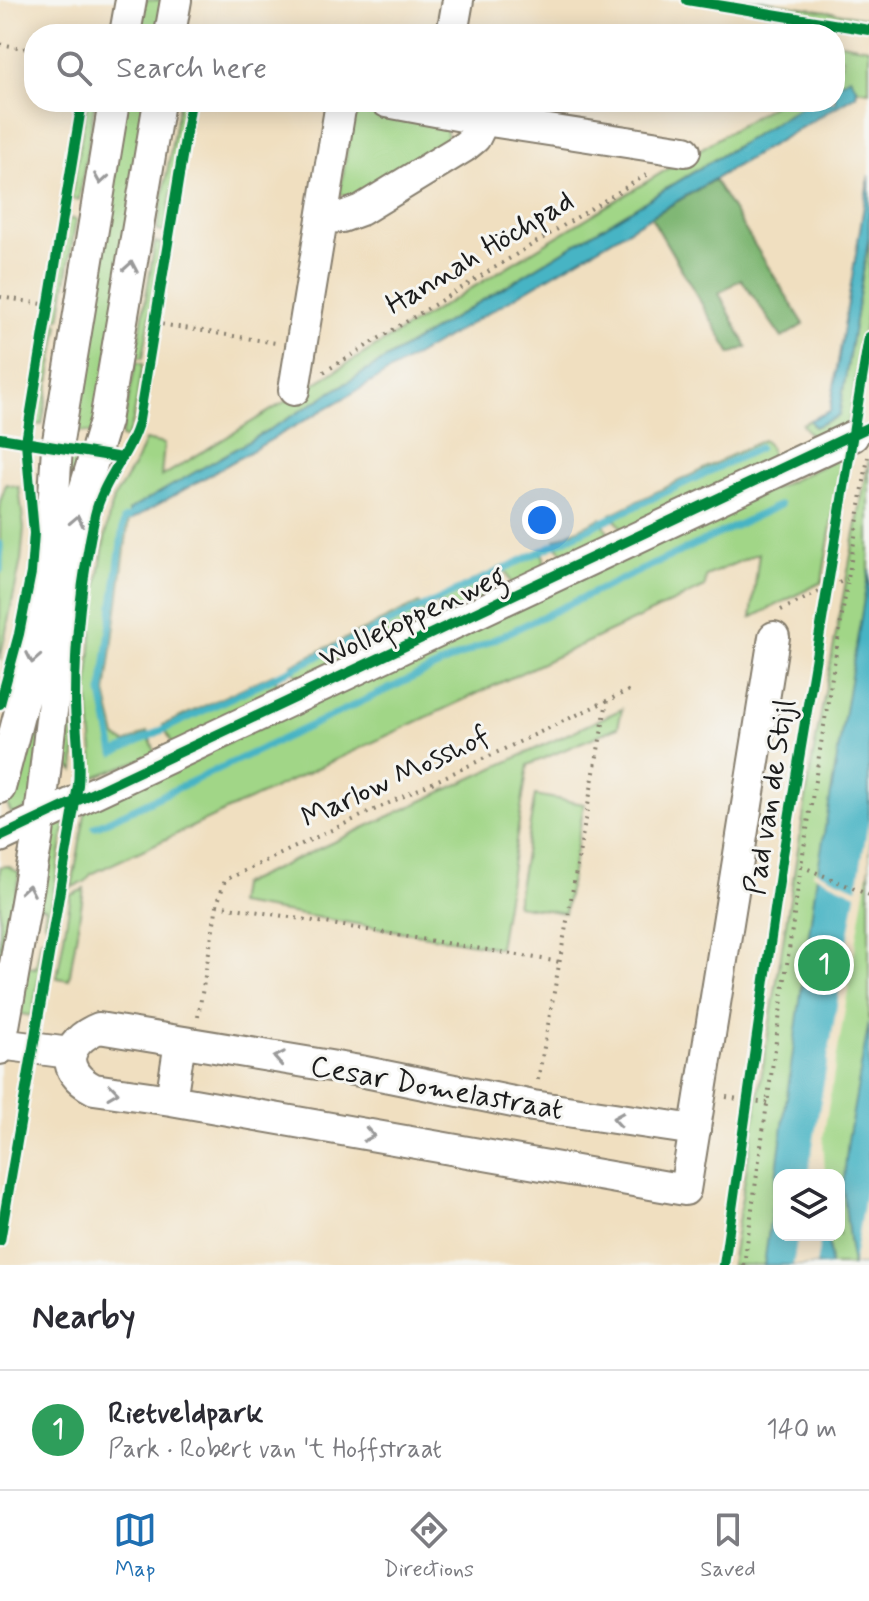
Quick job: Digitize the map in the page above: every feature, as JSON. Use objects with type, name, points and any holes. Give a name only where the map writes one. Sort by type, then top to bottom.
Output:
[{"type":"street","points":[[127,24],[131,0]]},
{"type":"street","points":[[172,24],[176,0]]},
{"type":"street","points":[[454,24],[458,0]]},
{"type":"street","points":[[0,788],[31,669],[45,589],[57,447],[112,112]]},
{"type":"street","points":[[70,1053],[0,1046],[40,819],[56,657],[71,553],[83,494],[105,421],[157,112]]},
{"type":"street","points":[[294,390],[340,112]]},
{"type":"street","points":[[459,112],[484,120],[685,151]]},
{"type":"street","points":[[323,218],[342,217],[361,210],[464,147],[475,138],[484,120]]},
{"type":"street","name":"Wollefoppenweg","points":[[0,837],[861,442]]},
{"type":"street","points":[[695,1130],[774,637]]},
{"type":"street","points":[[47,760],[78,785],[106,787]]},
{"type":"street","name":"Cesar Domelastraat","points":[[99,1028],[187,1042],[360,1071],[533,1106],[695,1130],[685,1190],[94,1089],[74,1071],[70,1053],[82,1035],[99,1028]]},
{"type":"street","points":[[171,1100],[187,1042]]},
{"type":"path","points":[[0,44],[24,48]]},
{"type":"path","points":[[46,320],[51,289]]},
{"type":"path","points":[[0,297],[49,305]]},
{"type":"path","points":[[152,337],[157,307]]},
{"type":"path","points":[[154,323],[302,347]]},
{"type":"path","points":[[825,603],[829,574]]},
{"type":"path","points":[[774,637],[779,611],[847,579]]},
{"type":"path","points":[[533,1106],[607,701]]},
{"type":"path","points":[[801,866],[869,895]]},
{"type":"path","points":[[217,905],[560,962]]},
{"type":"path","points":[[745,1113],[749,1085]]},
{"type":"path","points":[[701,1093],[767,1103]]},
{"type":"green space","points":[[140,0],[169,0],[165,24],[136,24]]},
{"type":"green space","points":[[714,0],[760,0],[869,18],[869,26]]},
{"type":"green space","points":[[845,44],[869,48],[869,91],[857,89],[849,78],[845,80]]},
{"type":"green space","points":[[85,112],[93,112],[79,200],[71,199]]},
{"type":"green space","points":[[121,112],[150,112],[95,434],[68,429]]},
{"type":"green space","points":[[177,112],[185,112],[165,232],[157,231]]},
{"type":"green space","points":[[353,112],[434,120],[446,129],[447,143],[351,200],[340,193]]},
{"type":"green space","points":[[762,112],[793,112],[279,424],[130,510],[106,693],[116,737],[126,743],[147,732],[156,754],[92,778],[88,690],[94,605],[108,520],[114,498],[145,440],[164,444],[161,477]]},
{"type":"green space","points":[[714,180],[804,324],[782,338],[741,279],[719,293],[747,347],[731,354],[651,217]]},
{"type":"green space","points":[[68,218],[76,220],[60,319],[52,317]]},
{"type":"green space","points":[[869,236],[869,301],[848,427],[814,441],[802,424],[810,420],[814,427],[839,416]]},
{"type":"green space","points":[[155,242],[162,244],[143,358],[136,357]]},
{"type":"green space","points":[[51,322],[59,324],[42,425],[34,424]]},
{"type":"green space","points":[[136,362],[143,364],[133,421],[126,439],[121,437]]},
{"type":"green space","points":[[763,440],[771,450],[770,463],[625,532],[611,514]]},
{"type":"green space","points":[[65,456],[85,459],[32,805],[17,814],[11,813],[5,800]]},
{"type":"green space","points":[[842,457],[822,582],[751,618],[759,553],[706,576],[705,587],[91,874],[85,882],[72,887],[86,808]]},
{"type":"green space","points":[[869,460],[869,1265],[731,1265],[813,755]]},
{"type":"green space","points":[[104,461],[113,465],[92,514],[78,577],[71,672],[74,771],[56,754],[62,657],[85,518]]},
{"type":"green space","points":[[6,484],[19,487],[24,528],[21,560],[0,660],[0,502]]},
{"type":"green space","points":[[601,518],[611,538],[570,557],[559,549],[555,540]]},
{"type":"green space","points":[[541,550],[544,569],[512,585],[503,567]]},
{"type":"green space","points":[[482,576],[490,595],[453,612],[439,606],[439,597]]},
{"type":"green space","points":[[419,603],[425,611],[422,627],[311,680],[296,675],[291,665]]},
{"type":"green space","points":[[273,674],[278,684],[272,698],[173,745],[163,725]]},
{"type":"green space","points":[[622,709],[618,727],[528,765],[499,948],[237,904],[240,885]]},
{"type":"green space","points":[[535,795],[584,804],[565,913],[516,905]]},
{"type":"green space","points":[[66,818],[48,928],[44,922],[46,908],[35,906],[47,833]]},
{"type":"green space","points":[[8,866],[19,873],[0,999],[0,867]]},
{"type":"green space","points":[[84,889],[69,980],[57,978],[71,895]]},
{"type":"green space","points":[[41,939],[46,940],[32,1016],[16,1013],[25,966],[36,968]]},
{"type":"water","points":[[850,77],[857,89],[856,95],[845,102],[845,80]]},
{"type":"water","points":[[793,112],[827,112],[358,390],[129,521],[129,510],[279,424]]},
{"type":"water","points":[[869,175],[869,236],[839,416],[814,427],[810,420],[830,411]]},
{"type":"water","points":[[869,570],[869,844],[819,1138],[821,1169],[777,1169],[817,875]]},
{"type":"water","points":[[869,1022],[869,1265],[852,1265],[845,1205],[848,1140]]},
{"type":"water","points":[[773,1199],[773,1241],[828,1241],[830,1265],[764,1265]]},
{"type":"pier","points":[[869,818],[869,867],[823,1138],[825,1169],[809,1169],[856,894],[813,874],[814,870],[857,888]]},
{"type":"pier","points":[[869,1168],[869,1265],[853,1265]]},
{"type":"pier","points":[[797,1241],[820,1241],[816,1265],[793,1265]]},
{"type":"waterway","points":[[129,517],[124,519],[102,693],[114,753],[759,448]]},
{"type":"waterway","points":[[95,827],[780,505]]},
{"type":"waterway","points":[[0,544],[0,570]]},
{"type":"cycle path","points":[[687,0],[833,24]]},
{"type":"cycle path","points":[[845,26],[869,30]]},
{"type":"cycle path","points":[[0,704],[31,573],[34,533],[26,442],[80,112]]},
{"type":"cycle path","points":[[0,1241],[78,785],[75,676],[86,560],[99,502],[139,420],[189,112]]},
{"type":"cycle path","name":"Pad van de Stijl","points":[[724,1265],[782,861],[869,337]]},
{"type":"cycle path","points":[[0,837],[869,427]]},
{"type":"cycle path","points":[[0,438],[122,458]]},
{"type":"place","name":"Rietveldpark","points":[[824,965]]}]
